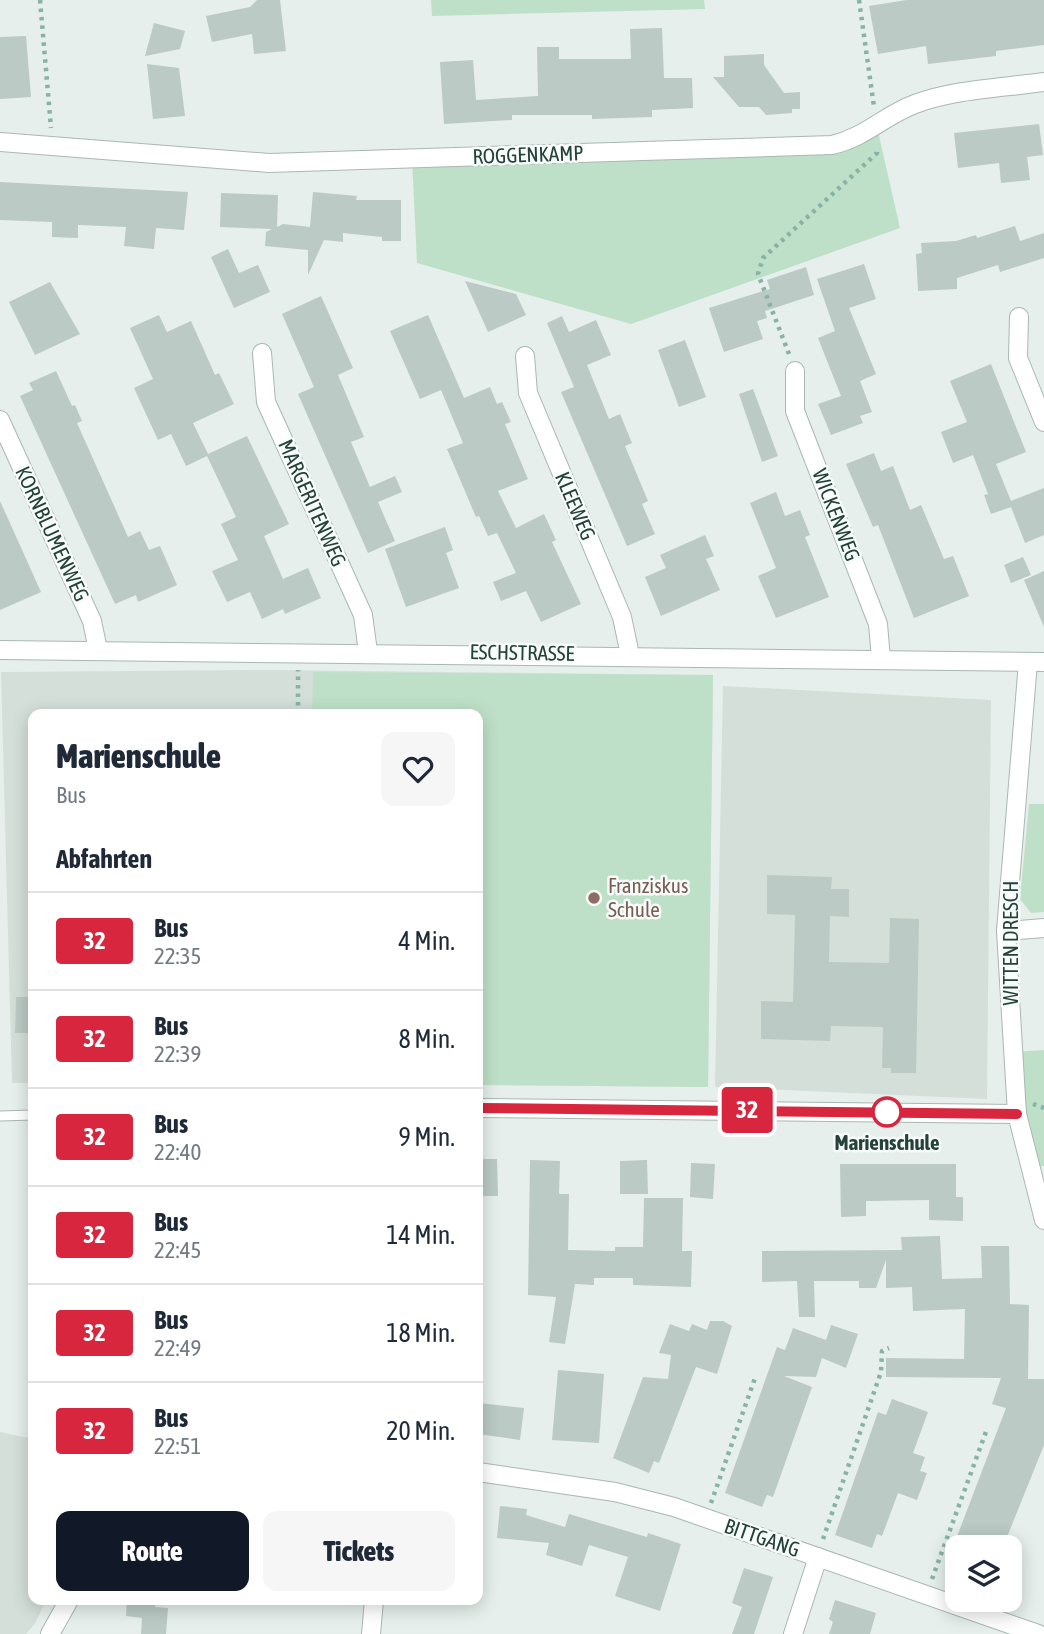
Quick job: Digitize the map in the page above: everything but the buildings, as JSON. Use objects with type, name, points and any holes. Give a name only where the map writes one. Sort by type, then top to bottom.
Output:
[{"type":"street","name":"ROGGENKAMP","points":[[0,142],[269,163],[832,145],[853,140],[911,106],[939,96],[1044,82]]},
{"type":"street","points":[[1019,317],[1018,358],[1044,422]]},
{"type":"street","name":"MARGERITENWEG","points":[[262,353],[266,402],[363,615],[368,652]]},
{"type":"street","name":"KLEEWEG","points":[[525,356],[528,393],[622,617],[630,655]]},
{"type":"street","name":"WICKENWEG","points":[[795,372],[795,411],[878,624],[881,659]]},
{"type":"street","name":"KORNBLUMENWEG","points":[[0,420],[92,621],[98,650]]},
{"type":"street","name":"ESCHSTRASSE","points":[[0,650],[298,651],[1036,662]]},
{"type":"street","name":"WITTEN DRESCH","points":[[1036,662],[1006,931],[1017,1114],[1044,1220]]},
{"type":"street","points":[[1006,931],[1044,928]]},
{"type":"street","points":[[483,1108],[1017,1114]]},
{"type":"street","name":"BITTGANG","points":[[483,1473],[615,1492],[706,1518],[1038,1634]]},
{"type":"street","points":[[793,1634],[818,1558]]},
{"type":"street","points":[[50,1634],[66,1605]]},
{"type":"street","points":[[371,1634],[374,1605]]},
{"type":"lane","points":[[0,1116],[28,1115]]},
{"type":"path","points":[[40,0],[53,146]]},
{"type":"path","points":[[795,372],[758,274],[763,258],[877,153],[877,127],[859,0]]},
{"type":"path","points":[[298,651],[298,709]]},
{"type":"path","points":[[818,1558],[881,1372],[882,1350],[889,1348]]},
{"type":"path","points":[[706,1518],[755,1378]]},
{"type":"path","points":[[926,1595],[987,1429]]},
{"type":"shaded area","name":"Franziskus Schule","points":[[270,670],[713,675],[708,1087],[483,1085],[483,709],[28,709],[28,1083],[12,1083],[1,672]]},
{"type":"shaded area","name":"Marienschule","points":[[723,686],[991,700],[987,1099],[715,1087]]},
{"type":"shaded area","points":[[0,1432],[28,1438],[28,1605],[44,1605],[36,1622],[26,1634],[0,1634]]},
{"type":"green space","points":[[431,0],[704,0],[705,9],[432,16]]},
{"type":"green space","points":[[877,127],[900,228],[631,324],[417,263],[412,159],[832,145]]},
{"type":"green space","name":"Franziskus Schule","points":[[313,672],[713,675],[708,1087],[483,1085],[483,709],[312,709]]},
{"type":"green space","points":[[1029,804],[1044,804],[1044,912],[1031,913],[1020,899]]},
{"type":"green space","points":[[1044,1050],[1044,1166],[1031,1168],[1012,1052]]},
{"type":"bus line","name":"32","points":[[483,1108],[1017,1114]]},
{"type":"place","name":"Franziskus Schule","points":[[594,898]]},
{"type":"place","name":"Marienschule","points":[[887,1112]]}]
